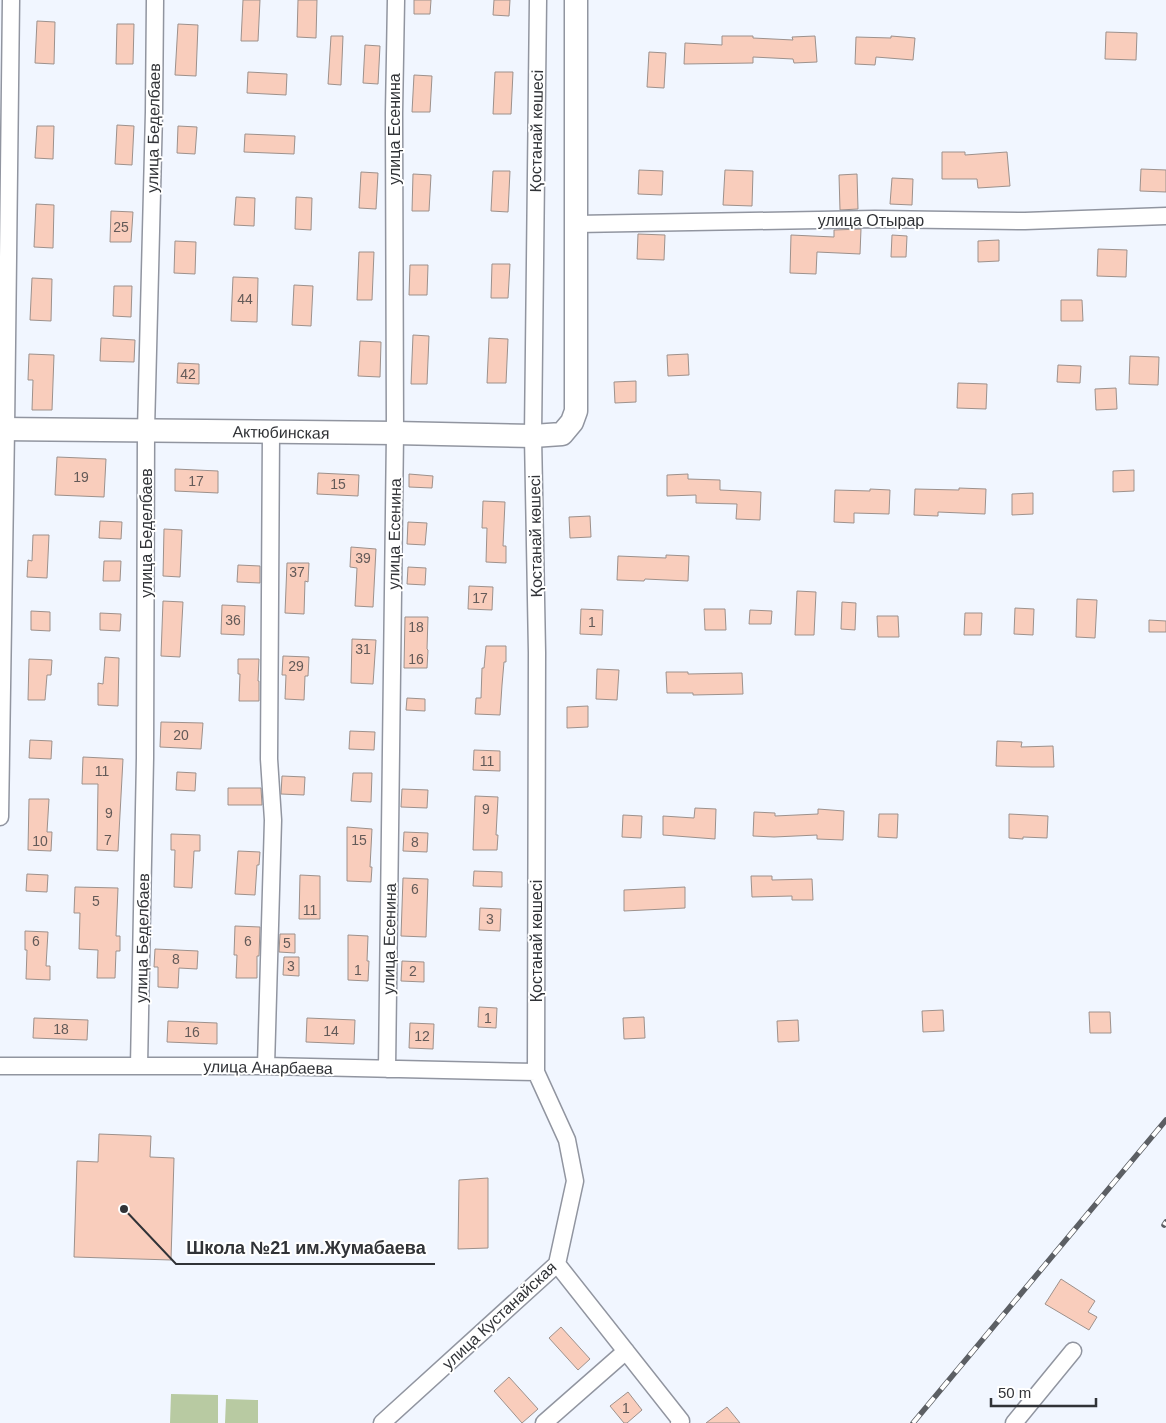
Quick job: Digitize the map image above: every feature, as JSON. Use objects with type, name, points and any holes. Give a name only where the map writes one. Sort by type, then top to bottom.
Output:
[{"type":"street","points":[[0,817],[3,429],[11,0]]},
{"type":"street","name":"улица Беделбаев","points":[[139,1066],[145,748],[146,430],[155,0]]},
{"type":"street","name":"улица Есенина","points":[[387,1069],[395,433],[394,113],[396,0]]},
{"type":"street","name":"Қостанай көшесі","points":[[536,1072],[537,652],[533,436],[538,0]]},
{"type":"street","points":[[576,0],[576,224]]},
{"type":"street","name":"улица Отырар","points":[[576,224],[875,219],[1025,221],[1166,216]]},
{"type":"street","name":"Актюбинская","points":[[3,429],[533,436],[562,434],[572,422],[576,410],[576,224]]},
{"type":"street","points":[[266,1066],[272,820],[269,759],[271,432]]},
{"type":"street","name":"улица Анарбаева","points":[[0,1066],[266,1066],[536,1072]]},
{"type":"street","name":"улица Кустанайская","points":[[382,1423],[558,1264],[574,1181],[567,1140],[536,1072]]},
{"type":"street","points":[[558,1264],[681,1421],[679,1423]]},
{"type":"street","points":[[544,1423],[626,1351]]},
{"type":"street","points":[[1014,1423],[1073,1351]]},
{"type":"green space","points":[[171,1394],[218,1395],[218,1423],[170,1423]]},
{"type":"green space","points":[[226,1399],[258,1400],[258,1423],[225,1423]]},
{"type":"building","points":[[243,0],[260,0],[258,41],[241,41]]},
{"type":"building","points":[[298,0],[317,0],[316,38],[297,37]]},
{"type":"building","points":[[414,0],[431,0],[430,14],[414,14]]},
{"type":"building","points":[[494,0],[510,0],[509,16],[493,15]]},
{"type":"building","points":[[37,21],[55,22],[54,64],[35,63]]},
{"type":"building","points":[[117,24],[134,24],[133,64],[116,64]]},
{"type":"building","points":[[178,24],[198,25],[196,76],[175,75]]},
{"type":"building","points":[[1106,32],[1137,33],[1136,60],[1105,59]]},
{"type":"building","points":[[331,36],[343,36],[341,85],[328,84]]},
{"type":"building","points":[[722,36],[753,36],[753,38],[793,40],[792,37],[815,36],[817,62],[794,63],[793,59],[753,57],[753,63],[684,64],[685,43],[722,45]]},
{"type":"building","points":[[891,36],[915,38],[913,60],[876,57],[875,65],[855,64],[856,37],[891,38]]},
{"type":"building","points":[[365,45],[380,46],[378,84],[363,83]]},
{"type":"building","points":[[649,52],[666,53],[664,88],[647,87]]},
{"type":"building","points":[[248,72],[287,74],[286,95],[247,93]]},
{"type":"building","points":[[495,72],[513,72],[511,114],[493,114]]},
{"type":"building","points":[[414,75],[432,76],[430,112],[412,112]]},
{"type":"building","points":[[117,125],[134,126],[132,165],[115,164]]},
{"type":"building","points":[[37,126],[54,126],[53,159],[35,158]]},
{"type":"building","points":[[178,126],[197,127],[195,154],[177,153]]},
{"type":"building","points":[[245,134],[295,136],[294,154],[244,152]]},
{"type":"building","points":[[942,152],[965,152],[965,155],[1007,152],[1010,186],[978,188],[977,179],[942,179]]},
{"type":"building","points":[[1141,169],[1166,170],[1166,192],[1140,191]]},
{"type":"building","points":[[639,170],[663,171],[662,195],[638,194]]},
{"type":"building","points":[[725,170],[753,171],[752,206],[723,205]]},
{"type":"building","points":[[493,171],[510,171],[508,212],[491,211]]},
{"type":"building","points":[[361,172],[378,173],[376,209],[359,208]]},
{"type":"building","points":[[413,174],[431,175],[429,211],[412,211]]},
{"type":"building","points":[[857,174],[858,209],[840,210],[839,175]]},
{"type":"building","points":[[892,178],[913,179],[912,205],[890,204]]},
{"type":"building","points":[[236,197],[255,198],[254,226],[234,225]]},
{"type":"building","points":[[296,197],[312,198],[311,230],[295,229]]},
{"type":"building","points":[[36,204],[54,205],[53,248],[34,247]]},
{"type":"building","points":[[111,211],[133,212],[131,242],[110,242]]},
{"type":"building","points":[[861,229],[860,254],[817,252],[816,274],[790,273],[791,235],[834,237],[834,230]]},
{"type":"building","points":[[638,234],[665,235],[664,260],[637,259]]},
{"type":"building","points":[[892,235],[907,236],[906,257],[891,257]]},
{"type":"building","points":[[999,240],[999,261],[978,262],[978,241]]},
{"type":"building","points":[[175,241],[196,242],[195,274],[174,273]]},
{"type":"building","points":[[1098,249],[1127,250],[1126,277],[1097,276]]},
{"type":"building","points":[[359,252],[374,252],[372,300],[357,300]]},
{"type":"building","points":[[492,264],[510,264],[508,298],[491,298]]},
{"type":"building","points":[[410,265],[428,265],[427,295],[409,295]]},
{"type":"building","points":[[233,277],[258,278],[257,322],[231,321]]},
{"type":"building","points":[[32,278],[52,279],[51,321],[30,320]]},
{"type":"building","points":[[294,285],[313,286],[311,326],[292,325]]},
{"type":"building","points":[[114,286],[132,286],[131,317],[113,316]]},
{"type":"building","points":[[1061,300],[1082,300],[1083,321],[1061,321]]},
{"type":"building","points":[[413,335],[429,336],[427,384],[411,384]]},
{"type":"building","points":[[101,338],[135,340],[134,362],[100,361]]},
{"type":"building","points":[[489,338],[508,339],[506,383],[487,383]]},
{"type":"building","points":[[360,341],[381,342],[380,377],[358,376]]},
{"type":"building","points":[[29,354],[54,355],[52,410],[32,410],[33,380],[28,380]]},
{"type":"building","points":[[688,354],[689,375],[668,376],[667,355]]},
{"type":"building","points":[[1130,356],[1159,357],[1158,385],[1129,384]]},
{"type":"building","points":[[178,363],[199,364],[199,384],[177,383]]},
{"type":"building","points":[[1058,365],[1081,366],[1080,383],[1057,382]]},
{"type":"building","points":[[636,381],[636,402],[615,403],[614,382]]},
{"type":"building","points":[[958,383],[987,384],[986,409],[957,408]]},
{"type":"building","points":[[1116,388],[1117,409],[1096,410],[1095,389]]},
{"type":"building","points":[[57,457],[106,459],[104,497],[55,495]]},
{"type":"building","points":[[175,469],[218,471],[218,493],[175,491]]},
{"type":"building","points":[[1134,470],[1134,491],[1113,492],[1113,471]]},
{"type":"building","points":[[318,473],[359,475],[358,496],[317,494]]},
{"type":"building","points":[[409,474],[433,476],[432,488],[409,487]]},
{"type":"building","points":[[688,474],[688,479],[720,480],[720,490],[761,492],[760,520],[736,519],[737,504],[696,503],[696,495],[667,496],[667,475]]},
{"type":"building","points":[[959,488],[986,489],[985,514],[938,512],[938,516],[914,515],[915,489],[959,490]]},
{"type":"building","points":[[870,489],[890,490],[889,514],[854,513],[854,523],[834,522],[835,490],[870,491]]},
{"type":"building","points":[[1033,493],[1033,514],[1012,515],[1012,494]]},
{"type":"building","points":[[483,501],[505,502],[503,546],[506,546],[506,563],[486,562],[487,528],[482,528]]},
{"type":"building","points":[[590,516],[591,537],[570,538],[569,517]]},
{"type":"building","points":[[100,521],[122,522],[121,539],[99,538]]},
{"type":"building","points":[[408,522],[427,523],[425,545],[407,544]]},
{"type":"building","points":[[164,529],[182,530],[180,577],[163,576]]},
{"type":"building","points":[[33,535],[49,535],[47,578],[27,577],[28,560],[32,561]]},
{"type":"building","points":[[351,547],[376,549],[373,607],[355,606],[357,568],[350,567]]},
{"type":"building","points":[[666,555],[689,556],[688,581],[617,580],[618,556],[666,558]]},
{"type":"building","points":[[104,561],[121,561],[120,581],[103,581]]},
{"type":"building","points":[[287,563],[309,563],[308,582],[305,581],[304,614],[285,613]]},
{"type":"building","points":[[238,565],[260,566],[260,583],[237,582]]},
{"type":"building","points":[[408,567],[426,568],[425,585],[407,584]]},
{"type":"building","points":[[469,586],[493,587],[492,610],[468,609]]},
{"type":"building","points":[[797,591],[816,592],[814,635],[795,635]]},
{"type":"building","points":[[1077,599],[1097,600],[1095,638],[1076,637]]},
{"type":"building","points":[[163,601],[183,602],[180,657],[161,656]]},
{"type":"building","points":[[842,602],[856,603],[855,630],[841,629]]},
{"type":"building","points":[[222,605],[245,606],[244,635],[221,634]]},
{"type":"building","points":[[1015,608],[1034,609],[1033,635],[1014,634]]},
{"type":"building","points":[[581,609],[603,610],[602,635],[580,634]]},
{"type":"building","points":[[704,609],[725,609],[726,630],[705,630]]},
{"type":"building","points":[[750,610],[772,611],[771,624],[749,624]]},
{"type":"building","points":[[31,611],[50,612],[50,631],[31,630]]},
{"type":"building","points":[[100,613],[121,614],[120,631],[100,630]]},
{"type":"building","points":[[965,613],[982,613],[981,635],[964,635]]},
{"type":"building","points":[[877,616],[898,616],[899,637],[878,637]]},
{"type":"building","points":[[405,617],[428,617],[427,668],[404,668]]},
{"type":"building","points":[[1149,620],[1166,621],[1166,632],[1149,632]]},
{"type":"building","points":[[352,639],[376,640],[373,684],[351,683]]},
{"type":"building","points":[[486,646],[506,646],[500,715],[475,714],[476,698],[481,698],[482,668],[484,668]]},
{"type":"building","points":[[283,656],[309,657],[308,676],[305,676],[304,700],[285,699],[286,675],[282,675]]},
{"type":"building","points":[[105,657],[119,658],[118,706],[98,705],[98,683],[103,684]]},
{"type":"building","points":[[29,659],[52,660],[51,675],[47,675],[45,700],[28,700]]},
{"type":"building","points":[[238,659],[259,659],[259,701],[239,701],[240,674],[238,674]]},
{"type":"building","points":[[597,669],[619,670],[617,700],[596,699]]},
{"type":"building","points":[[666,672],[688,672],[688,674],[742,673],[743,694],[693,695],[693,693],[667,693]]},
{"type":"building","points":[[407,698],[425,699],[425,711],[406,710]]},
{"type":"building","points":[[588,706],[588,727],[567,728],[567,707]]},
{"type":"building","points":[[161,722],[203,723],[201,749],[160,747]]},
{"type":"building","points":[[350,731],[375,732],[374,750],[349,749]]},
{"type":"building","points":[[30,740],[52,741],[51,759],[29,758]]},
{"type":"building","points":[[997,741],[1022,742],[1021,747],[1053,746],[1054,767],[996,766]]},
{"type":"building","points":[[474,750],[500,751],[500,771],[473,770]]},
{"type":"building","points":[[83,757],[123,759],[118,851],[97,850],[98,784],[82,784]]},
{"type":"building","points":[[177,772],[196,773],[195,791],[176,790]]},
{"type":"building","points":[[353,773],[372,773],[371,802],[351,801]]},
{"type":"building","points":[[282,776],[305,777],[304,795],[281,794]]},
{"type":"building","points":[[228,788],[261,788],[262,805],[228,805]]},
{"type":"building","points":[[402,789],[428,790],[427,808],[401,807]]},
{"type":"building","points":[[475,796],[498,797],[497,850],[473,850]]},
{"type":"building","points":[[29,799],[49,799],[47,832],[52,832],[51,851],[28,850]]},
{"type":"building","points":[[695,808],[716,809],[715,839],[663,835],[663,816],[694,818]]},
{"type":"building","points":[[818,809],[844,811],[843,840],[817,839],[817,835],[753,836],[754,812],[775,813],[775,816],[818,814]]},
{"type":"building","points":[[879,814],[898,814],[897,838],[878,837]]},
{"type":"building","points":[[1009,814],[1048,816],[1047,838],[1009,838]]},
{"type":"building","points":[[623,815],[642,816],[641,838],[622,837]]},
{"type":"building","points":[[347,827],[372,829],[371,882],[347,881]]},
{"type":"building","points":[[404,832],[428,833],[427,852],[403,851]]},
{"type":"building","points":[[171,834],[200,835],[200,851],[194,851],[192,888],[174,887],[175,850],[171,850]]},
{"type":"building","points":[[238,851],[260,852],[255,895],[235,894]]},
{"type":"building","points":[[474,871],[502,872],[502,887],[473,886]]},
{"type":"building","points":[[27,874],[48,875],[47,892],[26,891]]},
{"type":"building","points":[[300,875],[320,876],[320,919],[299,919]]},
{"type":"building","points":[[751,876],[772,876],[772,880],[812,879],[813,900],[792,900],[792,896],[752,897]]},
{"type":"building","points":[[403,878],[428,879],[426,937],[401,936]]},
{"type":"building","points":[[75,887],[118,888],[116,936],[120,936],[120,951],[116,951],[115,978],[97,978],[98,950],[79,949],[80,913],[74,913]]},
{"type":"building","points":[[685,887],[685,908],[624,911],[624,890]]},
{"type":"building","points":[[480,908],[501,909],[500,931],[479,930]]},
{"type":"building","points":[[235,926],[260,927],[257,978],[236,978],[237,955],[234,955]]},
{"type":"building","points":[[25,931],[48,932],[46,966],[50,966],[50,980],[26,979],[27,950],[25,950]]},
{"type":"building","points":[[280,934],[295,934],[295,953],[279,952]]},
{"type":"building","points":[[348,935],[368,936],[368,981],[348,980]]},
{"type":"building","points":[[155,949],[198,951],[197,969],[179,968],[178,988],[158,987],[158,967],[154,967]]},
{"type":"building","points":[[284,957],[299,957],[299,976],[283,975]]},
{"type":"building","points":[[402,961],[424,962],[424,982],[401,981]]},
{"type":"building","points":[[479,1007],[497,1008],[496,1028],[478,1027]]},
{"type":"building","points":[[943,1010],[944,1031],[923,1032],[922,1011]]},
{"type":"building","points":[[1089,1012],[1110,1012],[1111,1033],[1090,1033]]},
{"type":"building","points":[[644,1017],[645,1038],[624,1039],[623,1018]]},
{"type":"building","points":[[34,1018],[88,1020],[87,1040],[33,1038]]},
{"type":"building","points":[[307,1018],[355,1020],[354,1044],[306,1042]]},
{"type":"building","points":[[798,1020],[799,1041],[778,1042],[777,1021]]},
{"type":"building","points":[[168,1021],[217,1023],[217,1044],[167,1042]]},
{"type":"building","points":[[410,1023],[434,1024],[433,1049],[409,1048]]},
{"type":"building","points":[[99,1134],[151,1136],[150,1157],[174,1158],[171,1260],[74,1257],[77,1161],[98,1162]]},
{"type":"building","points":[[488,1178],[488,1248],[458,1249],[459,1180]]},
{"type":"building","points":[[1061,1279],[1095,1301],[1088,1312],[1097,1317],[1089,1330],[1045,1304]]},
{"type":"building","points":[[561,1327],[590,1359],[578,1370],[549,1338]]},
{"type":"building","points":[[509,1377],[538,1409],[522,1423],[494,1391]]},
{"type":"building","points":[[628,1392],[642,1410],[627,1423],[624,1423],[610,1406]]},
{"type":"building","points":[[727,1407],[740,1423],[706,1423]]},
{"type":"railway","points":[[913,1423],[1166,1120]]},
{"type":"place","name":"Школа №21 им.Жумабаева","points":[[124,1209]]}]
